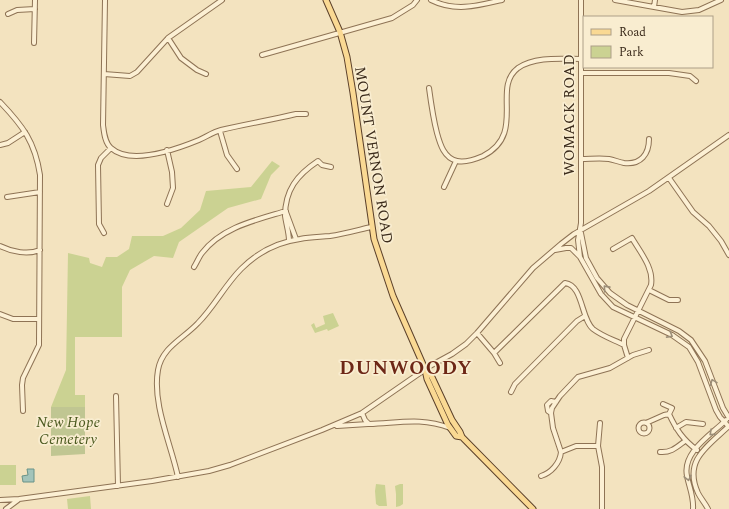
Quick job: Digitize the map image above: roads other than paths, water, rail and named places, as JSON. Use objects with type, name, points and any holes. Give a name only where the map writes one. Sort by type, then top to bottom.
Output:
[{"type":"main road","name":"MOUNT VERNON ROAD","points":[[326,0],[342,32],[353,93],[374,239],[386,278],[425,370],[431,375],[462,438],[533,509]]},
{"type":"main road","points":[[425,370],[427,379],[450,428],[456,436],[462,438]]},
{"type":"street","points":[[34,43],[35,0]]},
{"type":"street","points":[[105,0],[103,126],[107,141],[111,148],[121,154],[135,157],[145,156],[180,147],[220,131],[296,114],[306,114]]},
{"type":"street","points":[[104,74],[130,76],[137,72],[168,38],[217,1],[222,0]]},
{"type":"street","points":[[262,55],[392,18],[413,5],[417,0]]},
{"type":"street","points":[[431,0],[449,7],[462,8],[474,7],[502,0]]},
{"type":"street","name":"WOMACK ROAD","points":[[580,230],[581,0]]},
{"type":"street","points":[[615,0],[682,12],[699,10],[721,0]]},
{"type":"street","points":[[654,7],[655,0]]},
{"type":"street","points":[[8,14],[17,10],[35,9]]},
{"type":"street","points":[[168,38],[181,58],[197,70],[206,74]]},
{"type":"street","points":[[429,88],[435,124],[444,153],[451,159],[463,161],[480,157],[490,152],[502,141],[506,124],[509,81],[512,74],[518,68],[537,61],[553,59],[581,59]]},
{"type":"street","points":[[581,73],[669,73],[690,76],[696,81]]},
{"type":"street","points":[[0,102],[21,125],[32,146],[37,160],[40,192],[39,345],[23,378],[22,411]]},
{"type":"street","points":[[220,131],[227,155],[237,169]]},
{"type":"street","points":[[0,145],[8,143],[25,132]]},
{"type":"street","points":[[0,500],[19,499],[118,486],[208,471],[230,465],[362,413],[425,370],[457,351],[477,333],[518,284],[540,262],[580,230],[649,191],[729,135]]},
{"type":"street","points":[[581,159],[610,159],[631,163],[643,157],[648,152],[649,139]]},
{"type":"street","points":[[104,233],[99,224],[98,165],[101,158],[111,148]]},
{"type":"street","points":[[167,150],[172,172],[173,188],[167,204]]},
{"type":"street","points":[[289,241],[285,217],[287,198],[290,189],[309,167],[318,161],[322,165],[330,167]]},
{"type":"street","points":[[444,187],[456,161]]},
{"type":"street","points":[[669,178],[693,212],[709,226],[721,241],[729,255]]},
{"type":"street","points":[[7,197],[40,192]]},
{"type":"street","points":[[286,211],[296,239]]},
{"type":"street","points":[[194,266],[201,254],[222,235],[231,230],[286,211]]},
{"type":"street","points":[[178,477],[164,430],[160,407],[157,378],[159,364],[164,354],[173,344],[205,316],[241,269],[263,252],[296,239],[331,236],[372,227]]},
{"type":"street","points":[[580,230],[578,240],[580,257]]},
{"type":"street","points":[[580,230],[586,258],[597,278],[610,293],[627,305],[679,331],[691,340],[705,361],[723,408],[729,418],[695,449],[688,460],[686,471],[693,498],[693,509]]},
{"type":"street","points":[[613,249],[632,238],[651,273],[652,281],[649,290],[624,339],[624,345],[628,358]]},
{"type":"street","points":[[0,246],[27,253],[40,250]]},
{"type":"street","points":[[553,251],[572,248],[580,257],[594,282],[610,304],[672,335],[689,347],[698,362],[716,410],[724,422],[729,426],[700,452],[694,466],[693,477],[698,493],[708,509]]},
{"type":"street","points":[[494,353],[565,283],[573,287],[579,296],[585,316],[593,328],[624,345]]},
{"type":"street","points":[[649,290],[669,300],[678,300]]},
{"type":"street","points":[[0,314],[13,319],[40,319]]},
{"type":"street","points":[[511,392],[515,384],[577,321],[585,316]]},
{"type":"street","points":[[477,333],[494,353],[500,363]]},
{"type":"street","points":[[541,476],[552,470],[561,456],[553,428],[551,413],[556,402],[578,377],[610,368],[628,358],[649,350]]},
{"type":"street","points":[[116,396],[118,486]]},
{"type":"street","points":[[663,404],[672,408],[669,414]]},
{"type":"street","points":[[362,413],[365,420],[369,424]]},
{"type":"street","points":[[646,423],[669,414]]},
{"type":"street","points":[[669,414],[685,441],[700,452]]},
{"type":"street","points":[[438,424],[444,415]]},
{"type":"street","points":[[332,426],[420,421],[450,428]]},
{"type":"street","points":[[676,428],[686,422],[703,424]]},
{"type":"street","points":[[600,423],[598,446],[602,467],[602,509]]},
{"type":"street","points":[[660,452],[665,453],[673,450],[685,441]]},
{"type":"street","points":[[561,452],[576,446],[598,446]]},
{"type":"street","points":[[6,509],[19,499]]},
{"type":"water","points":[[27,469],[34,469],[34,482],[23,482],[22,476],[28,475]]},
{"type":"district","name":"DUNWOODY","points":[[406,367]]},
{"type":"park label","name":"New Hope Cemetery","points":[[68,430]]}]
